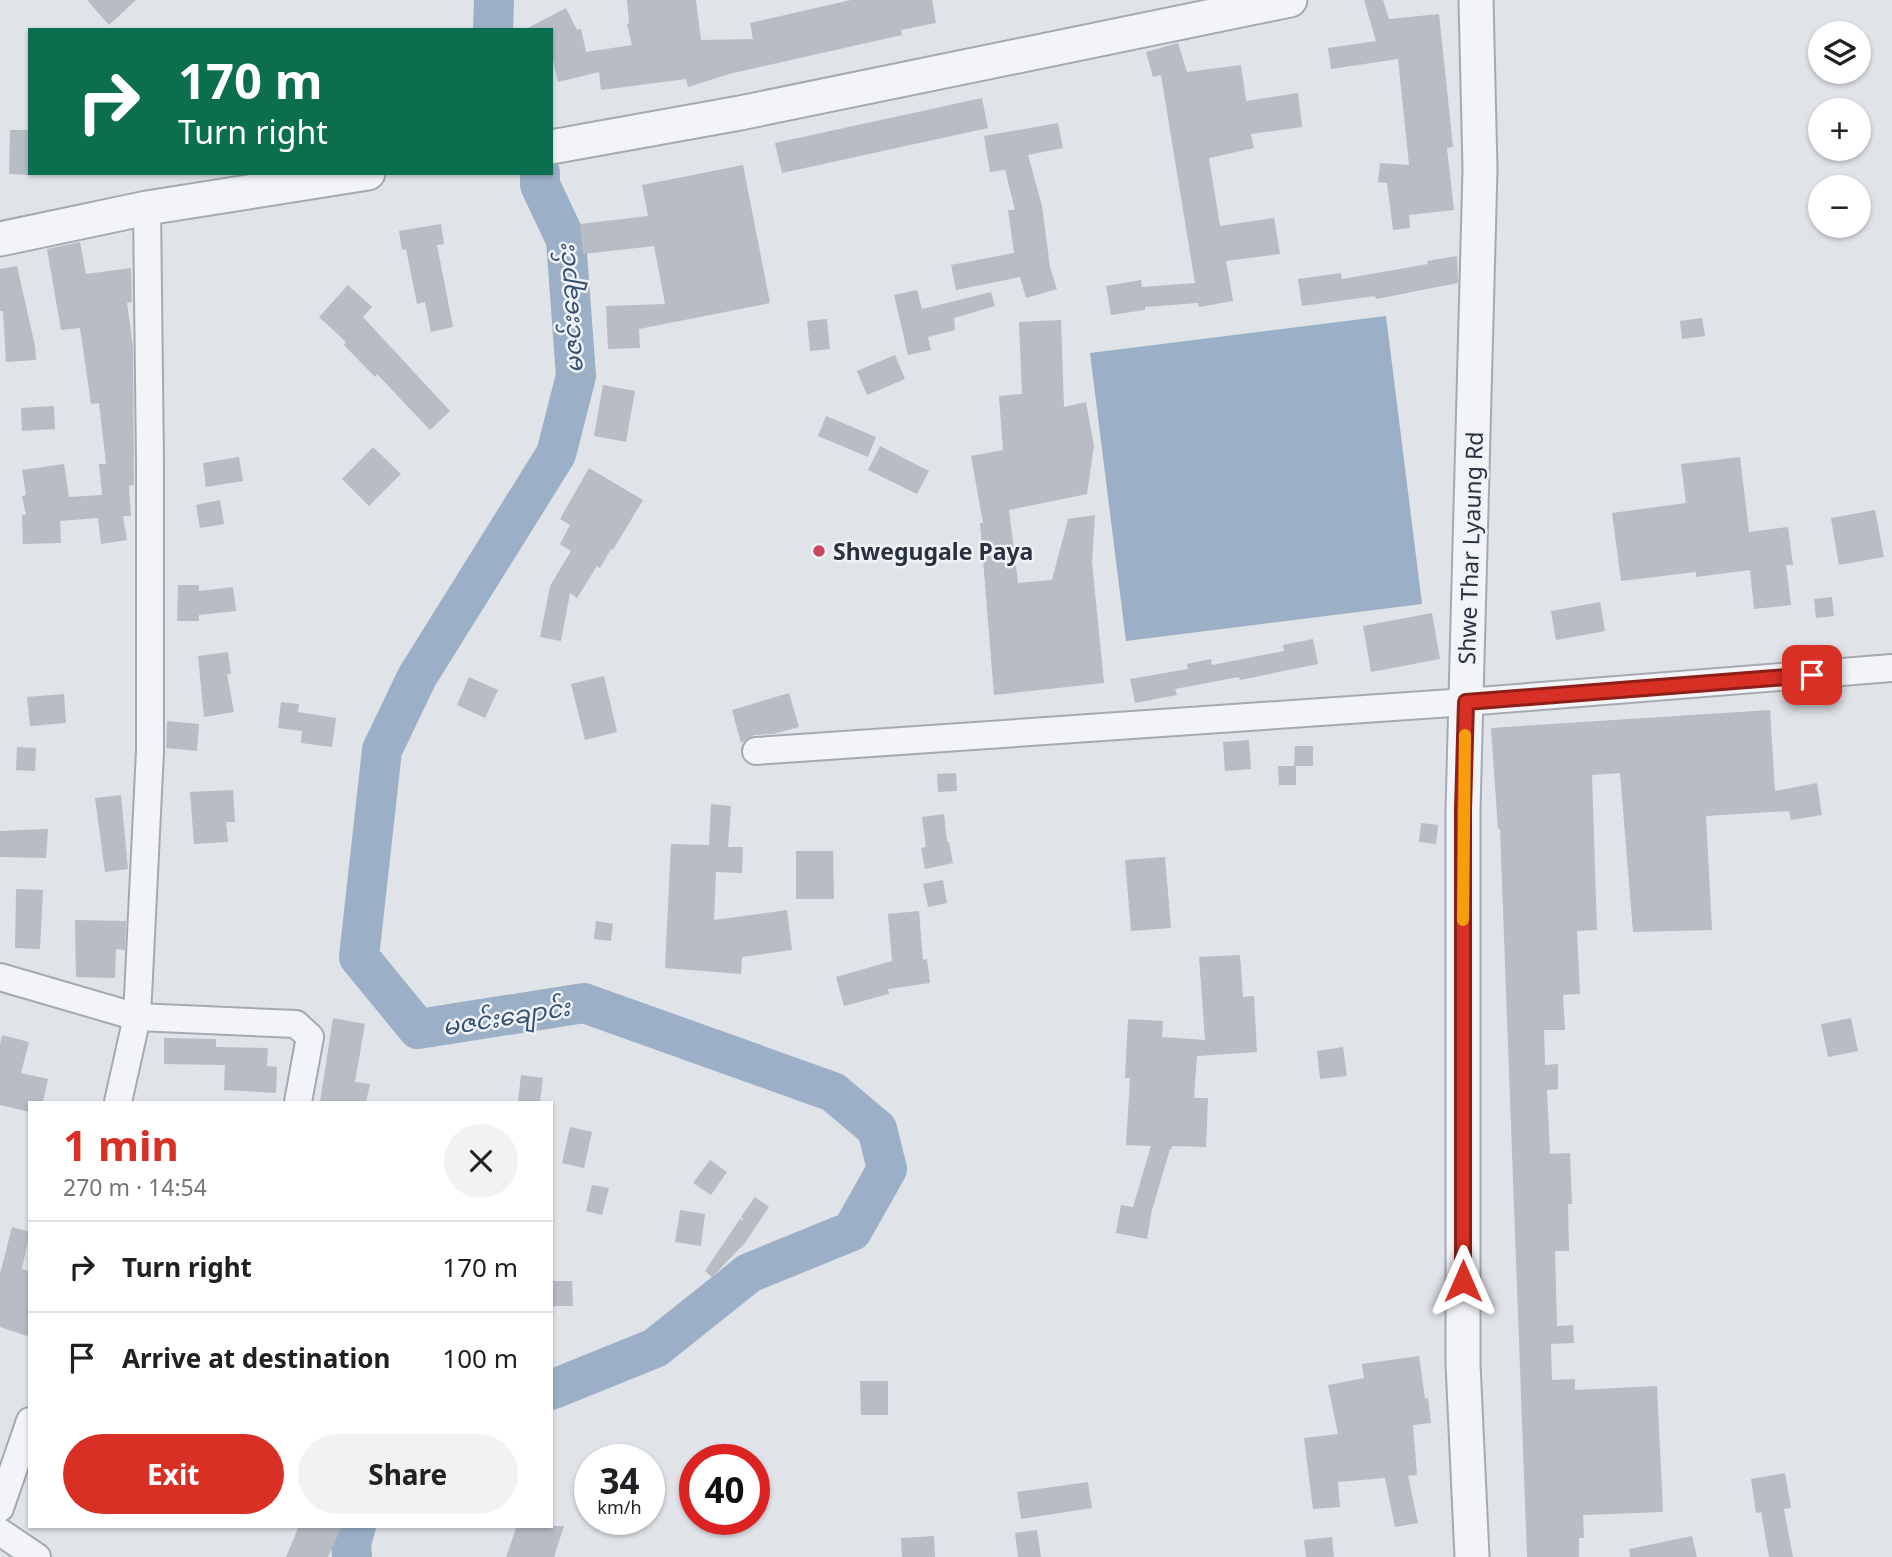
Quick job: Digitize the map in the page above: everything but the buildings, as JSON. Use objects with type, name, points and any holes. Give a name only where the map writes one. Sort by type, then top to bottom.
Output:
[{"type":"street","points":[[564,145],[1290,0]]},
{"type":"street","name":"Shwe Thar Lyaung Rd","points":[[1472,1557],[1462,1364],[1463,810],[1480,169],[1476,0]]},
{"type":"street","points":[[0,239],[147,208],[356,175]]},
{"type":"street","points":[[118,1101],[137,1017],[150,751],[147,208]]},
{"type":"street","points":[[757,751],[1466,702],[1892,668]]},
{"type":"street","points":[[0,977],[137,1017],[296,1024],[310,1037],[298,1101]]},
{"type":"street","points":[[0,1508],[28,1427]]},
{"type":"street","points":[[0,1532],[37,1557]]},
{"type":"water","points":[[1386,316],[1422,604],[1126,641],[1090,353]]},
{"type":"waterway","name":"မဇင်းချောင်း","points":[[493,28],[494,0]]},
{"type":"waterway","name":"မဇင်းချောင်း","points":[[540,175],[540,185],[566,240],[576,376],[556,454],[417,677],[382,750],[359,957],[418,1029],[584,1003],[833,1092],[877,1129],[887,1169],[852,1231],[749,1273],[655,1348],[553,1389]]},
{"type":"waterway","name":"မဇင်းချောင်း","points":[[352,1557],[351,1543],[355,1528]]},
{"type":"slow traffic","points":[[1463,920],[1465,735]]},
{"type":"place","name":"Shwegugale Paya","points":[[819,551]]},
{"type":"route","points":[[1463,1281],[1463,810],[1466,702],[1812,675]]}]
